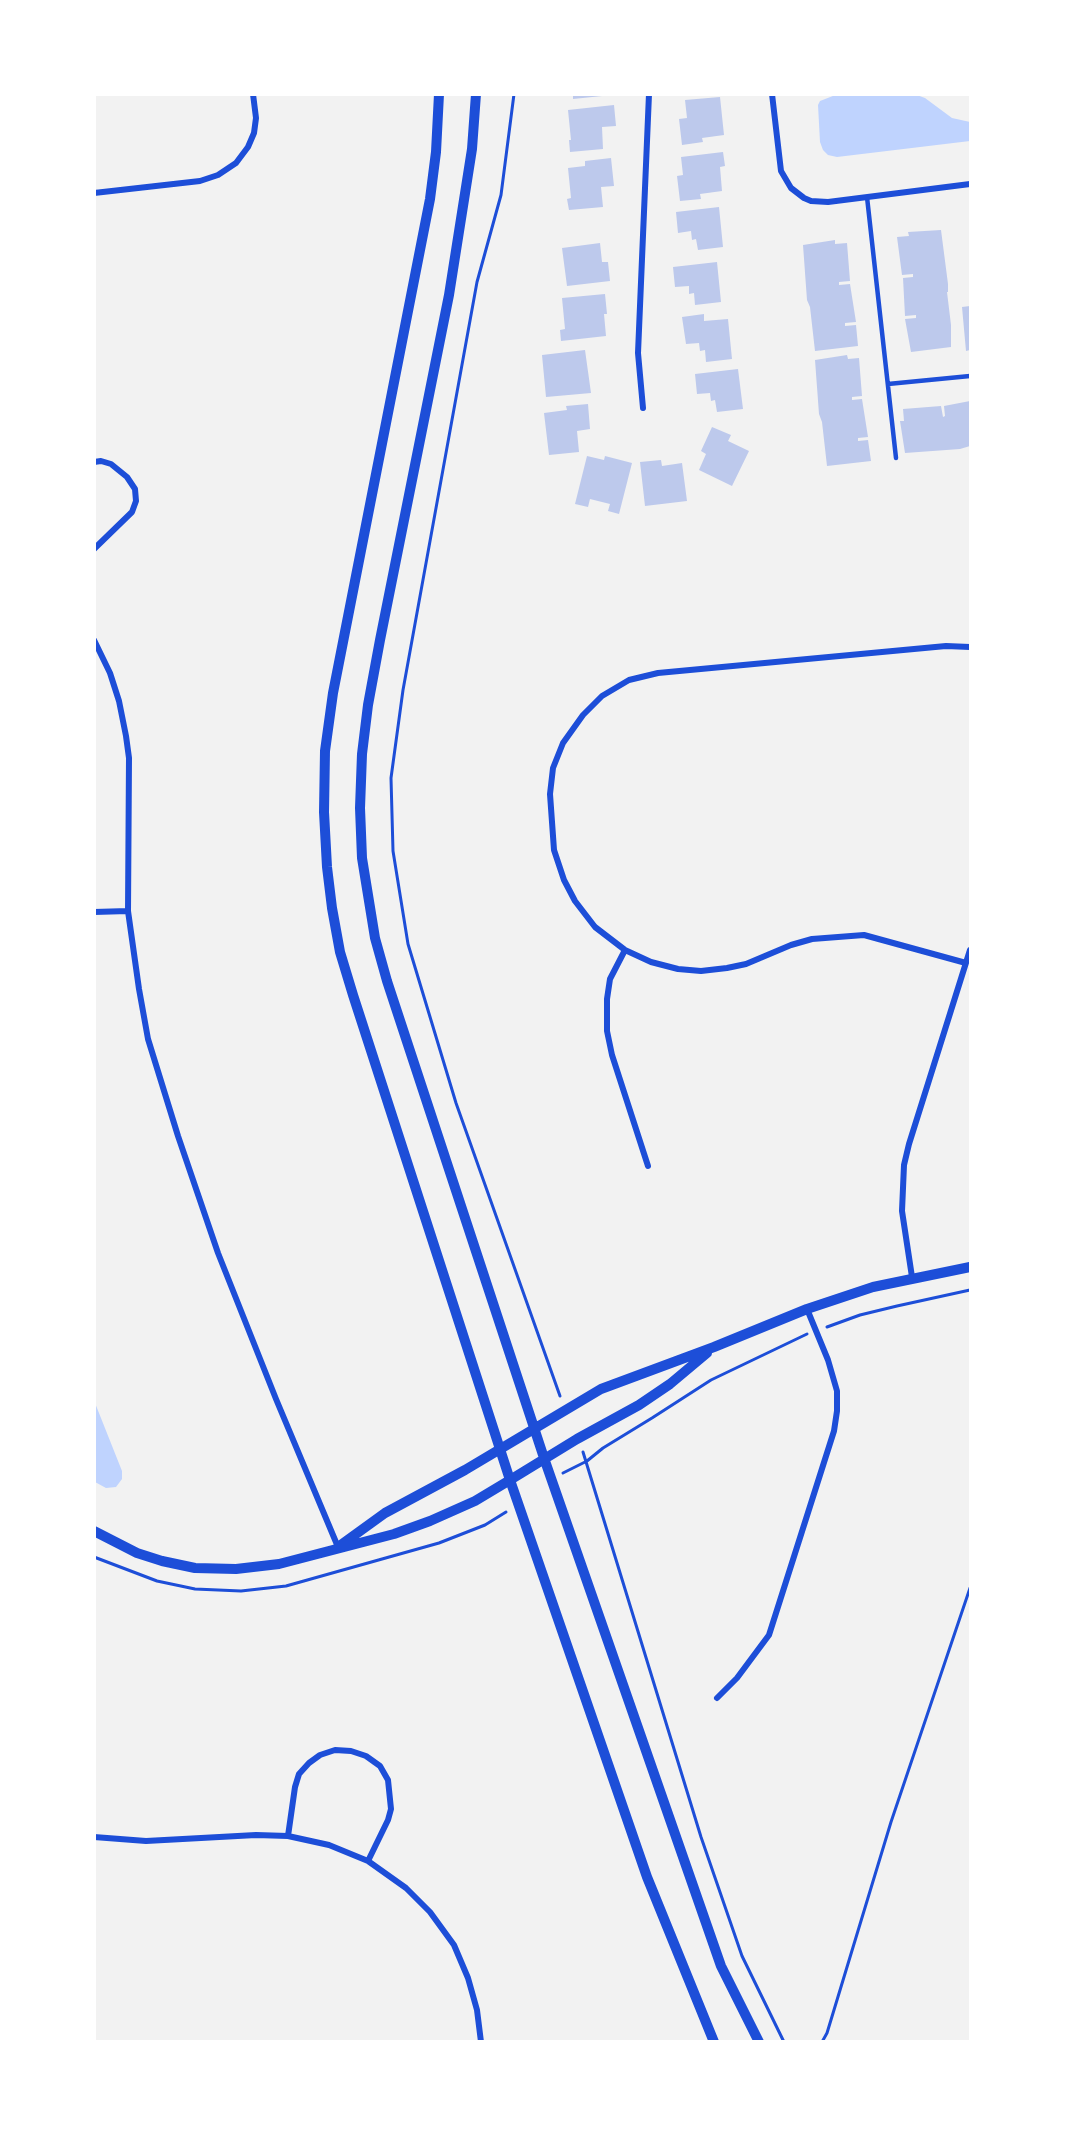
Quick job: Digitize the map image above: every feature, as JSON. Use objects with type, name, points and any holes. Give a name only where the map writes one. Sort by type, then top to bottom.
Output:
[{"type":"street","points":[[94,193],[200,181],[218,175],[236,163],[248,147],[255,125],[253,94]]},
{"type":"street","points":[[439,94],[436,152],[430,200],[333,693],[325,752],[324,812],[327,867],[340,952],[510,1480],[647,1877],[714,2042]]},
{"type":"street","points":[[477,94],[472,150],[449,295],[368,705],[362,754],[360,808],[362,858],[375,938],[387,981],[544,1458],[721,1966],[759,2042]]},
{"type":"street","points":[[643,408],[638,352],[649,94]]},
{"type":"street","points":[[772,94],[780,167],[783,177],[800,196],[816,201],[970,184]]},
{"type":"street","points":[[94,462],[101,461],[111,464],[127,477],[135,489],[136,501],[132,512],[94,549]]},
{"type":"street","points":[[94,640],[110,674],[119,701],[129,758],[129,911],[148,1039],[218,1253],[338,1547]]},
{"type":"street","points":[[966,963],[864,935],[812,939],[791,945],[746,964],[701,972],[651,962],[625,950],[595,927],[575,901],[564,880],[554,850],[550,794],[553,768],[563,743],[583,715],[602,696],[629,680],[658,673],[946,646],[970,647]]},
{"type":"street","points":[[94,912],[129,911]]},
{"type":"street","points":[[625,950],[610,979],[607,999],[607,1031],[612,1056],[648,1166]]},
{"type":"street","points":[[912,1277],[902,1211],[904,1165],[970,950]]},
{"type":"street","points":[[338,1547],[385,1513],[465,1470],[600,1389],[714,1347],[807,1309],[873,1287],[912,1277],[970,1267]]},
{"type":"street","points":[[717,1698],[736,1678],[769,1635],[834,1431],[837,1391],[828,1360],[807,1309]]},
{"type":"street","points":[[94,1531],[138,1553],[195,1568],[236,1569],[279,1564],[394,1534],[475,1501],[544,1458],[639,1405],[670,1384],[714,1347]]},
{"type":"street","points":[[288,1836],[299,1774],[320,1755],[335,1750],[351,1751],[366,1756],[380,1766],[388,1780],[391,1809],[388,1821],[368,1861]]},
{"type":"street","points":[[94,1837],[146,1841],[256,1835],[288,1836],[329,1845],[368,1861],[406,1888],[430,1912],[454,1945],[477,2010],[481,2042]]},
{"type":"lane","points":[[867,197],[896,458]]},
{"type":"lane","points":[[888,384],[970,376]]},
{"type":"path","points":[[514,94],[501,195],[477,282],[403,690],[392,778],[393,851],[408,944],[456,1103],[558,1388]]},
{"type":"path","points":[[552,1479],[587,1461],[603,1448],[711,1380],[775,1348],[860,1315],[970,1290]]},
{"type":"path","points":[[587,1461],[701,1837],[742,1956],[784,2042]]},
{"type":"path","points":[[484,1525],[519,1503]]},
{"type":"path","points":[[822,2042],[827,2033],[891,1822],[970,1588]]},
{"type":"water","points":[[838,94],[914,94],[925,98],[952,118],[970,122],[970,141],[837,157],[828,155],[820,142],[818,105],[820,101]]},
{"type":"water","points":[[95,1403],[122,1471],[122,1479],[116,1487],[106,1488],[95,1482]]},
{"type":"building","points":[[573,94],[602,94],[602,96],[573,99]]},
{"type":"building","points":[[720,97],[724,135],[702,138],[703,142],[682,145],[679,119],[687,118],[685,100]]},
{"type":"building","points":[[614,105],[616,126],[602,127],[603,149],[570,152],[568,110]]},
{"type":"building","points":[[723,152],[725,166],[720,167],[722,191],[700,194],[701,199],[680,201],[677,176],[683,175],[681,157]]},
{"type":"building","points":[[611,158],[614,186],[601,187],[603,207],[569,210],[567,199],[571,198],[568,168],[585,166],[585,161]]},
{"type":"building","points":[[719,207],[723,247],[698,250],[696,239],[692,240],[691,231],[678,233],[676,212]]},
{"type":"building","points":[[941,230],[948,284],[951,347],[911,352],[905,319],[916,318],[916,315],[905,316],[903,278],[913,277],[913,274],[902,275],[897,237],[909,236],[908,232]]},
{"type":"building","points":[[835,240],[835,244],[847,243],[850,281],[839,282],[839,285],[850,284],[856,322],[845,323],[845,326],[856,325],[858,346],[815,351],[810,307],[807,300],[803,245]]},
{"type":"building","points":[[600,243],[602,262],[608,262],[610,281],[567,286],[562,248]]},
{"type":"building","points":[[717,262],[721,302],[695,305],[694,293],[689,294],[689,286],[675,287],[673,267]]},
{"type":"building","points":[[605,294],[606,336],[561,341],[560,330],[565,329],[562,298]]},
{"type":"building","points":[[970,306],[970,350],[966,351],[962,307]]},
{"type":"building","points":[[704,314],[704,321],[728,319],[732,359],[706,362],[705,350],[700,351],[699,343],[686,344],[682,317]]},
{"type":"building","points":[[585,350],[591,393],[546,397],[542,355]]},
{"type":"building","points":[[847,355],[848,359],[859,358],[862,396],[852,397],[852,400],[862,399],[868,437],[858,438],[858,441],[868,440],[871,461],[827,466],[819,414],[815,360]]},
{"type":"building","points":[[738,369],[743,409],[717,412],[715,400],[711,401],[710,393],[697,394],[695,374]]},
{"type":"building","points":[[970,401],[970,446],[960,449],[905,453],[900,421],[904,421],[903,409],[941,406],[943,417],[945,416],[944,406]]},
{"type":"building","points":[[588,404],[590,429],[577,431],[579,452],[549,455],[544,413],[567,410],[566,406]]},
{"type":"building","points":[[712,427],[731,435],[728,441],[749,451],[732,486],[699,470],[706,454],[701,451]]},
{"type":"building","points":[[587,456],[604,460],[605,456],[632,463],[619,514],[608,511],[610,504],[590,499],[588,507],[575,504]]},
{"type":"building","points":[[661,460],[662,466],[682,463],[687,501],[645,506],[640,462]]}]
